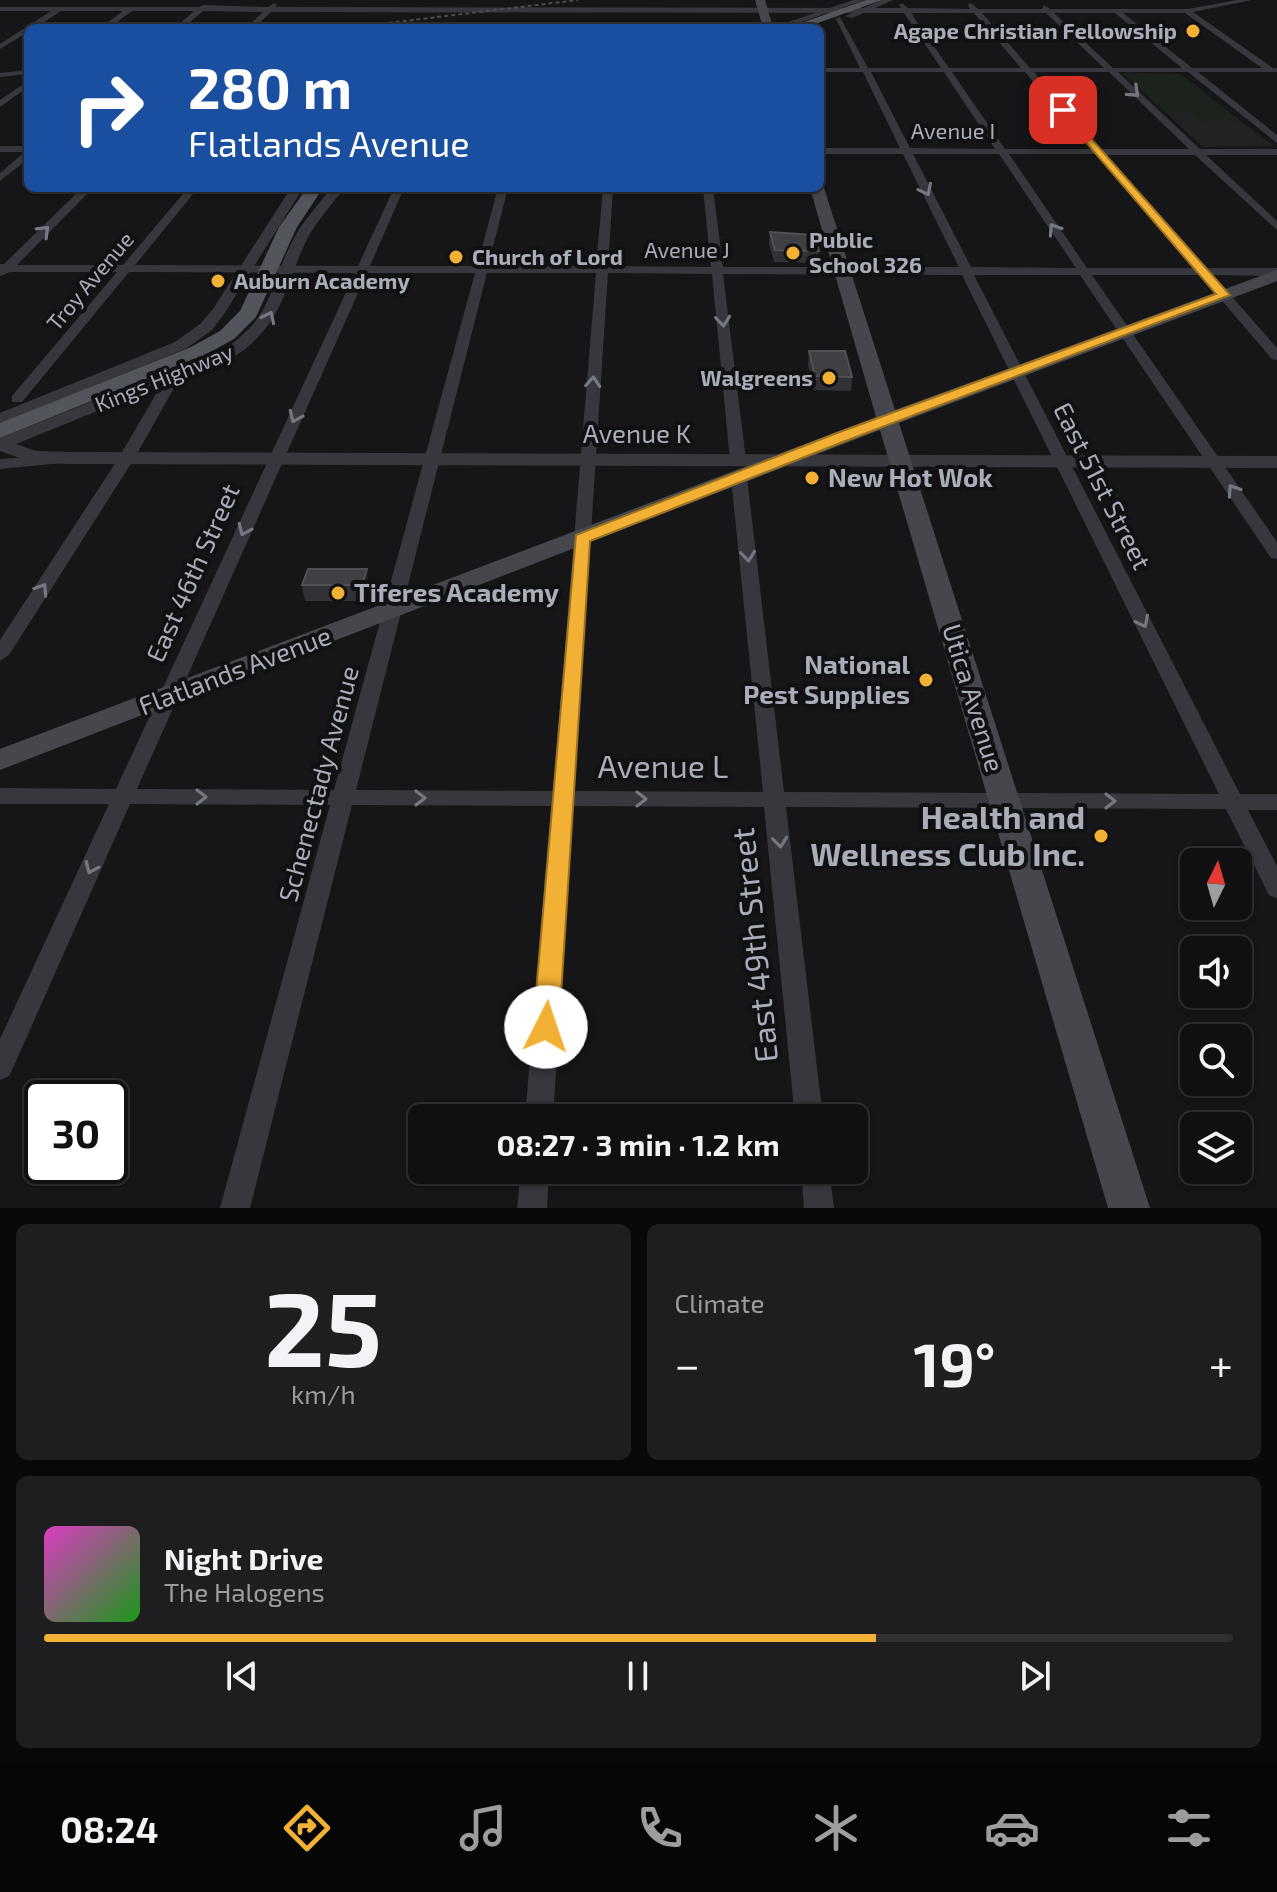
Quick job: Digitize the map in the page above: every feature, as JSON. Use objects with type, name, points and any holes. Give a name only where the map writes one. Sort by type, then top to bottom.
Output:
[{"type":"main road","points":[[810,24],[877,0]]},
{"type":"main road","points":[[810,24],[838,15]]},
{"type":"main road","name":"Kings Highway","points":[[0,431],[214,343],[249,313],[279,269],[280,247],[312,192]]},
{"type":"main road","name":"Utica Avenue","points":[[818,192],[1129,1208]]},
{"type":"main road","points":[[274,224],[300,208]]},
{"type":"main road","points":[[280,247],[308,226]]},
{"type":"main road","name":"Flatlands Avenue","points":[[0,760],[582,539],[738,469],[781,461],[1018,374],[1277,273]]},
{"type":"street","points":[[0,7],[8,0]]},
{"type":"street","points":[[36,24],[74,0]]},
{"type":"street","points":[[109,24],[143,0]]},
{"type":"street","points":[[184,24],[212,0]]},
{"type":"street","points":[[254,24],[279,0]]},
{"type":"street","points":[[327,24],[348,0]]},
{"type":"street","points":[[410,10],[417,0]]},
{"type":"street","points":[[478,10],[483,0]]},
{"type":"street","points":[[0,7],[621,11],[761,5],[838,15],[861,0]]},
{"type":"street","points":[[866,10],[889,0]]},
{"type":"street","points":[[967,0],[1277,356]]},
{"type":"street","points":[[1036,0],[1277,227]]},
{"type":"street","points":[[1102,0],[1277,140]]},
{"type":"street","points":[[794,24],[902,5],[976,11],[1187,11],[1249,0]]},
{"type":"street","points":[[1172,1],[1275,71]]},
{"type":"street","points":[[902,5],[1277,554]]},
{"type":"street","points":[[547,20],[549,10]]},
{"type":"street","points":[[689,10],[690,20]]},
{"type":"street","points":[[1166,11],[1196,17]]},
{"type":"street","name":"East 51st Street","points":[[838,15],[1277,889]]},
{"type":"street","points":[[0,47],[24,32]]},
{"type":"street","points":[[1,73],[24,70]]},
{"type":"street","points":[[1,73],[24,70]]},
{"type":"street","points":[[824,70],[1275,71]]},
{"type":"street","points":[[0,104],[24,86]]},
{"type":"street","points":[[0,149],[24,152]]},
{"type":"street","name":"Avenue I","points":[[824,151],[1277,152]]},
{"type":"street","points":[[0,178],[24,156]]},
{"type":"street","points":[[2,271],[84,192]]},
{"type":"street","name":"Troy Avenue","points":[[24,404],[126,269],[190,192]]},
{"type":"street","name":"Kings Highway","points":[[0,419],[24,404],[181,345],[213,319],[294,192]]},
{"type":"street","name":"Kings Highway","points":[[0,444],[232,351],[263,330],[279,269],[335,192]]},
{"type":"street","name":"East 46th Street","points":[[0,1068],[397,192]]},
{"type":"street","name":"Schenectady Avenue","points":[[235,1208],[502,192]]},
{"type":"street","points":[[540,1104],[608,192]]},
{"type":"street","name":"East 49th Street","points":[[708,192],[808,1104]]},
{"type":"street","name":"Avenue J","points":[[2,271],[362,269],[1277,273]]},
{"type":"street","points":[[0,655],[126,459],[176,372]]},
{"type":"street","points":[[0,407],[24,404]]},
{"type":"street","name":"Avenue K","points":[[0,444],[34,457],[588,460],[738,469]]},
{"type":"street","points":[[0,464],[73,458]]},
{"type":"street","points":[[781,461],[1277,462]]},
{"type":"street","name":"Avenue L","points":[[0,796],[1277,802]]},
{"type":"street","points":[[532,1208],[534,1184]]},
{"type":"street","points":[[816,1184],[819,1208]]},
{"type":"shaded area","points":[[1122,73],[1181,74],[1241,121],[1201,121],[1190,112],[1165,112]]},
{"type":"shaded area","points":[[1165,112],[1190,112],[1201,121],[1241,121],[1274,146],[1203,147]]},
{"type":"building","points":[[770,232],[814,235],[819,251],[775,250]]},
{"type":"building","points":[[809,351],[845,351],[852,377],[815,376]]},
{"type":"building","points":[[308,569],[367,569],[362,585],[302,585]]},
{"type":"railway","points":[[380,24],[578,0]]},
{"type":"place","name":"Agape Christian Fellowship","points":[[1193,31]]},
{"type":"place","name":"Public School 326","points":[[793,253]]},
{"type":"place","name":"Church of Lord","points":[[456,257]]},
{"type":"place","name":"Auburn Academy","points":[[218,281]]},
{"type":"place","name":"Walgreens","points":[[829,378]]},
{"type":"place","name":"New Hot Wok","points":[[812,478]]},
{"type":"place","name":"Tiferes Academy","points":[[338,593]]},
{"type":"place","name":"National Pest Supplies","points":[[926,680]]},
{"type":"place","name":"Health and Wellness Club Inc.","points":[[1101,836]]},
{"type":"route","points":[[546,1027],[582,539],[842,436],[888,422],[1224,295],[1063,110]]}]
